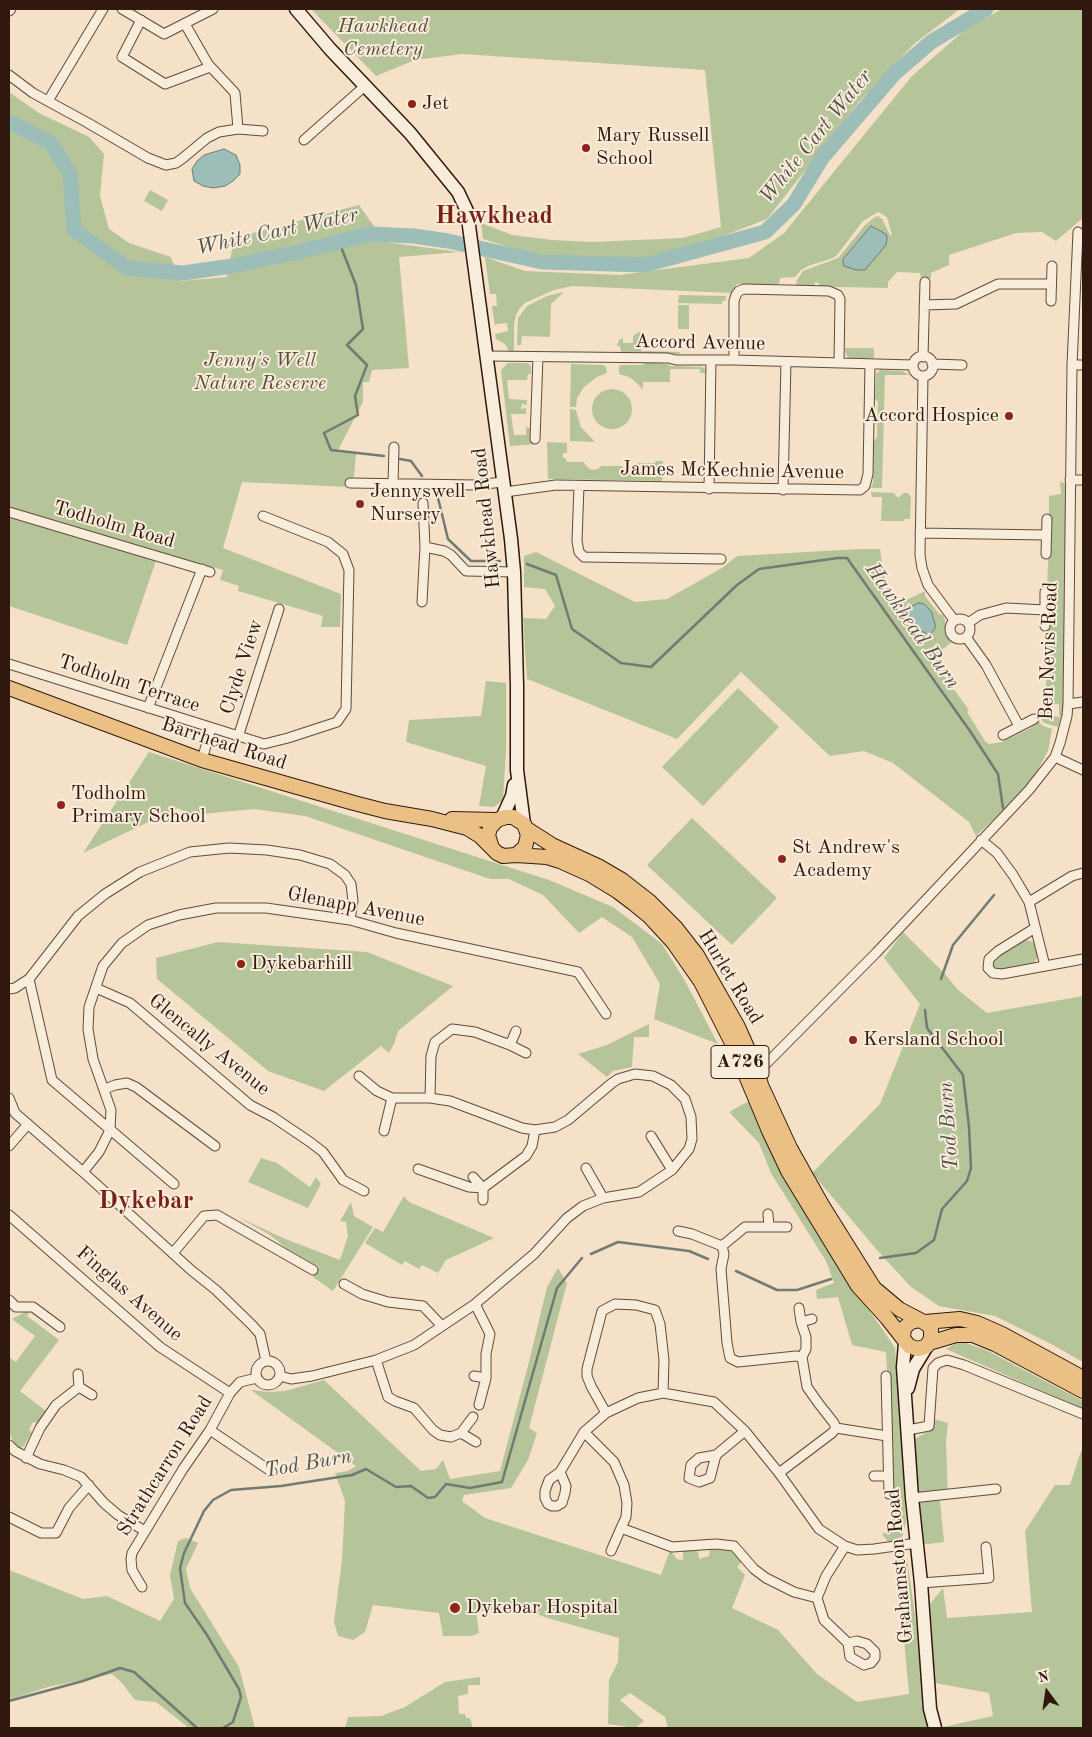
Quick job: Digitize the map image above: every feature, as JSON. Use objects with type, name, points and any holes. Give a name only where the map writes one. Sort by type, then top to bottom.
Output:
[{"type":"main road","name":"Barrhead Road","points":[[9,688],[202,760],[385,811],[432,819],[467,828],[480,836],[492,848]]},
{"type":"main road","points":[[513,817],[525,826],[528,842],[521,852],[516,855],[503,856],[492,848],[489,842],[490,828],[499,819],[513,817]]},
{"type":"main road","name":"Barrhead Road","points":[[432,819],[499,819]]},
{"type":"main road","name":"Hurlet Road","points":[[525,826],[552,845],[598,866],[622,880],[654,906],[676,928],[710,975],[738,1027],[758,1072],[761,1085],[790,1148],[808,1182],[874,1288],[899,1309],[923,1321]]},
{"type":"main road","name":"Hurlet Road","points":[[516,855],[548,857],[589,874],[617,890],[649,916],[673,942],[701,982],[734,1047],[769,1131],[788,1170],[811,1210],[858,1286],[904,1340]]},
{"type":"main road","points":[[1083,1378],[1002,1334],[977,1323],[951,1319],[911,1322],[907,1324],[903,1333],[904,1340],[913,1348],[918,1349],[956,1335],[973,1335],[995,1344],[1083,1391]]},
{"type":"main road","points":[[923,1321],[928,1325],[932,1333],[928,1344]]},
{"type":"street","points":[[48,101],[103,9]]},
{"type":"street","points":[[122,9],[164,34],[185,24],[195,13],[213,9]]},
{"type":"street","points":[[296,9],[325,43],[366,85],[304,140]]},
{"type":"street","points":[[141,20],[122,57],[165,84],[210,67]]},
{"type":"street","points":[[185,24],[210,67],[235,93],[238,129]]},
{"type":"street","points":[[9,75],[32,92],[148,158],[166,165],[176,163],[207,138],[219,132],[238,129],[263,131]]},
{"type":"street","name":"Hawkhead Road","points":[[366,85],[410,133],[464,202],[487,356],[514,572],[517,770],[525,826]]},
{"type":"street","name":"Ben Nevis Road","points":[[758,1072],[871,958],[1030,790],[1055,757],[1064,730],[1068,704],[1072,365],[1079,278],[1078,232]]},
{"type":"street","points":[[1051,301],[1052,266]]},
{"type":"street","points":[[923,357],[924,282]]},
{"type":"street","points":[[924,305],[956,304],[998,284],[1051,284]]},
{"type":"street","points":[[734,360],[734,301],[739,291],[746,289],[830,291],[838,295],[840,299],[839,364]]},
{"type":"street","name":"Accord Avenue","points":[[487,356],[913,365]]},
{"type":"street","points":[[535,439],[538,357]]},
{"type":"street","points":[[917,358],[928,358],[932,364],[929,374],[923,376],[914,371],[913,365],[917,358]]},
{"type":"street","points":[[709,488],[711,360]]},
{"type":"street","points":[[783,490],[786,362]]},
{"type":"street","name":"James McKechnie Avenue","points":[[350,483],[504,487],[556,485],[860,490],[866,486],[868,474],[870,364]]},
{"type":"street","points":[[932,364],[962,364]]},
{"type":"street","points":[[1072,365],[1083,365]]},
{"type":"street","points":[[923,376],[920,555],[928,585],[954,620]]},
{"type":"street","points":[[393,484],[394,447]]},
{"type":"street","points":[[1070,480],[1083,480]]},
{"type":"street","points":[[579,486],[577,541],[580,552],[584,557],[722,559]]},
{"type":"street","points":[[422,602],[426,547],[423,503]]},
{"type":"street","name":"Todholm Road","points":[[9,512],[206,570],[148,708]]},
{"type":"street","name":"Todholm Terrace","points":[[9,664],[264,744],[337,722],[346,709],[349,570],[343,554],[328,542],[263,516]]},
{"type":"street","points":[[1046,554],[1047,519]]},
{"type":"street","points":[[920,533],[1046,535]]},
{"type":"street","points":[[426,547],[444,551],[466,571],[514,572]]},
{"type":"street","points":[[1045,592],[1045,626]]},
{"type":"street","name":"Clyde View","points":[[238,736],[279,608]]},
{"type":"street","points":[[968,623],[980,615],[1006,608],[1045,610]]},
{"type":"street","points":[[962,618],[968,623],[970,630],[966,637],[958,639],[951,635],[950,627],[954,620],[962,618]]},
{"type":"street","points":[[966,637],[986,665],[1019,726]]},
{"type":"street","points":[[1068,704],[1083,702]]},
{"type":"street","points":[[1003,735],[1034,719]]},
{"type":"street","points":[[202,760],[211,728]]},
{"type":"street","points":[[1055,757],[1083,770]]},
{"type":"street","name":"Hawkhead Road","points":[[499,819],[512,796],[517,770]]},
{"type":"street","points":[[982,840],[997,853],[1029,902],[1045,966]]},
{"type":"street","points":[[9,990],[28,979],[78,916],[105,894],[140,872],[190,852],[229,848],[267,850],[300,855],[330,864],[345,875],[351,884],[353,901],[350,920]]},
{"type":"street","points":[[1029,902],[1072,876],[1083,873]]},
{"type":"street","name":"Glenapp Avenue","points":[[83,1172],[99,1152],[110,1130],[110,1110],[105,1089],[93,1059],[88,1029],[89,1006],[103,966],[122,943],[148,925],[179,915],[216,908],[266,908],[350,920],[578,972],[606,1014]]},
{"type":"street","points":[[1035,928],[998,951],[989,959],[988,968],[993,973],[1002,974],[1083,959]]},
{"type":"street","points":[[28,979],[52,1080],[174,1184]]},
{"type":"street","name":"Glencally Avenue","points":[[96,988],[130,1003],[250,1105],[273,1117],[323,1152],[343,1180],[364,1191]]},
{"type":"street","points":[[430,1098],[431,1056],[435,1042],[452,1029],[475,1032],[526,1053]]},
{"type":"street","points":[[510,1045],[516,1031]]},
{"type":"street","points":[[280,1376],[291,1379],[312,1376],[376,1360],[414,1345],[475,1304],[534,1254],[567,1218],[583,1206],[603,1198],[639,1192],[672,1170],[689,1149],[692,1139],[691,1117],[684,1099],[671,1085],[653,1076],[635,1074],[618,1079],[568,1120],[555,1127],[535,1130],[522,1128],[450,1102],[430,1098],[392,1098],[377,1091],[358,1076]]},
{"type":"street","points":[[105,1089],[127,1083],[136,1087],[215,1146]]},
{"type":"street","points":[[9,1098],[12,1113],[28,1124],[83,1172],[191,1270],[216,1290],[256,1329],[260,1334],[266,1361]]},
{"type":"street","points":[[384,1131],[392,1098]]},
{"type":"street","points":[[9,1146],[28,1124]]},
{"type":"street","points":[[418,1169],[469,1187],[483,1188],[526,1156],[532,1146],[535,1130]]},
{"type":"street","points":[[652,1136],[672,1170]]},
{"type":"street","points":[[586,1168],[603,1198]]},
{"type":"street","points":[[473,1177],[483,1188],[483,1200]]},
{"type":"street","points":[[768,1214],[769,1227]]},
{"type":"street","name":"Finglas Avenue","points":[[9,1215],[160,1347],[230,1394]]},
{"type":"street","points":[[173,1252],[204,1216],[217,1215],[312,1270]]},
{"type":"street","points":[[722,1246],[744,1227],[787,1227]]},
{"type":"street","points":[[678,1231],[692,1234],[722,1246]]},
{"type":"street","points":[[722,1246],[724,1254],[721,1269],[730,1358],[738,1362],[802,1357]]},
{"type":"street","points":[[344,1284],[362,1294],[388,1302],[423,1306],[442,1326]]},
{"type":"street","points":[[9,1300],[16,1307],[33,1307],[60,1327]]},
{"type":"street","points":[[475,1304],[490,1334],[486,1354],[486,1378],[479,1404]]},
{"type":"street","points":[[606,1413],[591,1386],[587,1376],[587,1369],[602,1311],[615,1304],[636,1305],[655,1310],[660,1324],[664,1360],[663,1393]]},
{"type":"street","points":[[799,1308],[806,1337],[806,1349],[802,1357],[807,1387],[836,1428]]},
{"type":"street","points":[[801,1322],[812,1319]]},
{"type":"street","name":"Grahamston Road","points":[[904,1340],[903,1367],[912,1498],[921,1583],[929,1699],[935,1728]]},
{"type":"street","name":"Grahamston Road","points":[[906,1400],[913,1369],[928,1344]]},
{"type":"street","points":[[376,1360],[388,1397],[414,1408],[433,1430],[440,1435],[451,1438],[461,1433],[473,1417]]},
{"type":"street","points":[[908,1430],[929,1426],[933,1368],[938,1363],[947,1360],[964,1365],[1083,1414]]},
{"type":"street","points":[[266,1361],[277,1364],[280,1376],[275,1383],[267,1385],[260,1383],[257,1378],[256,1369],[258,1365],[266,1361]]},
{"type":"street","points":[[78,1374],[79,1387]]},
{"type":"street","points":[[474,1376],[486,1378]]},
{"type":"street","points":[[886,1376],[890,1494]]},
{"type":"street","name":"Strathcarron Road","points":[[142,1586],[133,1574],[131,1558],[145,1530],[210,1430],[230,1394],[240,1382],[257,1378]]},
{"type":"street","points":[[79,1387],[92,1395]]},
{"type":"street","points":[[26,1458],[40,1428],[56,1405],[79,1387]]},
{"type":"street","points":[[560,1472],[584,1432],[606,1413],[638,1398],[663,1393],[714,1402],[745,1431],[779,1473],[819,1529],[845,1546],[857,1550],[874,1550],[917,1543]]},
{"type":"street","points":[[836,1428],[887,1436]]},
{"type":"street","points":[[779,1473],[836,1428]]},
{"type":"street","points":[[210,1430],[272,1472]]},
{"type":"street","points":[[716,1456],[745,1431]]},
{"type":"street","points":[[584,1432],[614,1462],[624,1484],[627,1503],[626,1516],[611,1551]]},
{"type":"street","points":[[461,1433],[476,1442]]},
{"type":"street","points":[[9,1445],[26,1458],[81,1477],[104,1503],[118,1515],[145,1530]]},
{"type":"street","points":[[874,1476],[888,1476]]},
{"type":"street","points":[[9,1517],[41,1533],[56,1534],[69,1508],[89,1485]]},
{"type":"street","points":[[912,1498],[996,1489]]},
{"type":"street","points":[[621,1528],[672,1547],[716,1544],[734,1546],[754,1569],[766,1578],[794,1592],[817,1598]]},
{"type":"street","points":[[845,1546],[826,1576],[817,1598],[824,1620],[848,1642]]},
{"type":"street","points":[[921,1583],[989,1578],[986,1548]]},
{"type":"green space","name":"Hawkhead Cemetery","points":[[311,9],[960,9],[914,44],[859,102],[767,219],[689,249],[646,258],[544,258],[483,239],[481,223],[512,235],[592,242],[683,238],[721,227],[705,70],[462,54],[415,60],[376,76]]},
{"type":"green space","points":[[1002,9],[1083,9],[1083,218],[1056,241],[1042,232],[1016,233],[949,255],[949,265],[931,273],[931,278],[921,278],[920,273],[897,272],[888,282],[888,288],[819,286],[819,283],[815,282],[814,286],[796,285],[803,271],[838,258],[866,224],[875,217],[878,216],[882,219],[890,235],[892,235],[887,217],[878,212],[863,221],[833,258],[808,266],[795,277],[780,278],[779,284],[737,284],[731,293],[572,286],[554,290],[525,303],[520,308],[514,324],[514,351],[509,351],[505,344],[496,339],[495,334],[508,331],[507,323],[496,324],[495,326],[492,306],[497,306],[496,294],[490,294],[485,257],[525,271],[620,275],[749,258],[784,233],[912,76],[966,29]]},
{"type":"green space","name":"Jenny's Well Nature Reserve","points":[[9,92],[39,113],[89,137],[104,154],[100,196],[109,229],[129,243],[171,257],[180,281],[227,277],[234,238],[359,205],[385,242],[459,252],[399,257],[409,368],[372,370],[369,382],[363,382],[363,402],[337,452],[356,454],[354,476],[349,487],[242,482],[223,548],[341,594],[340,627],[321,627],[323,616],[238,591],[239,586],[220,580],[223,570],[159,552],[127,645],[9,606]]},
{"type":"green space","points":[[150,190],[168,200],[162,211],[144,201]]},
{"type":"green space","points":[[564,292],[551,304],[550,337],[522,336],[521,345],[517,345],[518,318],[527,306],[547,296]]},
{"type":"green space","points":[[679,295],[726,296],[722,304],[678,303]]},
{"type":"green space","points":[[678,305],[689,305],[689,329],[678,329]]},
{"type":"green space","points":[[639,332],[641,333],[641,351],[680,352],[680,354],[621,352],[620,346],[617,346],[619,340],[623,338],[623,343],[633,343],[633,336]]},
{"type":"green space","points":[[845,348],[873,348],[874,358],[849,358],[846,355]]},
{"type":"green space","points":[[646,362],[670,366],[702,367],[706,373],[700,373],[700,369],[670,369],[670,382],[643,382],[643,390],[629,377],[619,374],[619,367],[621,365],[643,365]]},
{"type":"green space","points":[[508,363],[528,363],[531,367],[531,374],[528,374],[527,380],[507,380],[509,399],[527,400],[527,405],[522,404],[521,409],[526,408],[526,414],[511,414],[514,435],[526,435],[526,427],[530,428],[533,440],[538,444],[510,446],[501,370]]},
{"type":"green space","points":[[571,364],[603,365],[606,367],[607,373],[597,377],[584,387],[577,398],[576,407],[570,407]]},
{"type":"green space","points":[[880,370],[902,371],[910,375],[885,375],[882,488],[871,488],[873,483],[874,441],[877,437],[878,402],[875,399],[876,374]]},
{"type":"green space","points":[[616,389],[623,392],[629,398],[632,409],[631,417],[623,426],[616,429],[608,429],[601,426],[593,417],[592,405],[595,398],[604,390]]},
{"type":"green space","points":[[570,409],[576,410],[581,427],[595,442],[570,441]]},
{"type":"green space","points":[[547,442],[567,443],[567,453],[563,453],[563,458],[566,458],[566,461],[569,462],[584,462],[592,470],[598,469],[601,466],[621,466],[626,470],[630,470],[634,469],[638,463],[663,461],[662,481],[548,479]]},
{"type":"green space","points":[[1060,481],[1067,485],[1065,703],[1063,717],[1059,715],[1059,704],[1052,704],[1052,716],[1061,717],[1058,727],[1044,723],[1039,716],[1046,700],[1046,677],[1049,674],[1050,659],[1048,657],[1048,629],[1050,628],[1050,591],[1047,588],[1049,496],[1061,494]]},
{"type":"green space","points":[[871,492],[894,493],[898,498],[904,493],[908,493],[911,497],[910,519],[904,519],[904,521],[881,521],[882,497],[872,497]]},
{"type":"green space","points":[[880,549],[888,590],[896,605],[925,591],[925,596],[939,614],[943,615],[945,631],[952,642],[931,658],[969,710],[967,712],[985,741],[989,744],[1002,742],[1029,729],[1033,726],[1034,721],[1037,720],[1043,726],[1052,729],[1048,751],[1035,775],[1020,795],[976,836],[969,822],[893,763],[864,751],[830,756],[741,672],[677,739],[527,679],[523,618],[546,619],[555,606],[545,589],[524,587],[524,556],[536,552],[635,602],[667,599],[722,568],[737,556]]},
{"type":"green space","points":[[486,681],[506,683],[506,749],[503,800],[494,807],[479,806],[486,766],[406,742],[409,720],[481,716]]},
{"type":"green space","points":[[738,688],[779,727],[703,806],[662,767]]},
{"type":"green space","points":[[149,752],[549,880],[613,907],[662,944],[685,981],[718,1044],[654,1019],[660,984],[632,937],[602,917],[579,933],[543,895],[509,879],[490,879],[305,816],[254,809],[192,815],[178,808],[83,853]]},
{"type":"green space","points":[[692,818],[777,898],[732,945],[647,865]]},
{"type":"green space","points":[[903,932],[945,974],[957,989],[987,1013],[1083,996],[1083,1362],[995,1316],[939,1306],[911,1287],[812,1173],[880,1104],[920,1004],[884,958]]},
{"type":"green space","points":[[1024,939],[1036,945],[1039,955],[1033,964],[997,971],[992,966],[993,960]]},
{"type":"green space","points":[[218,942],[367,952],[453,986],[398,1031],[389,1053],[381,1046],[324,1091],[268,1071],[157,979],[156,958]]},
{"type":"green space","points":[[649,1024],[649,1037],[634,1037],[632,1067],[613,1071],[607,1077],[578,1054],[607,1045]]},
{"type":"green space","points":[[749,1101],[837,1265],[895,1348],[906,1521],[902,1539],[888,1542],[882,1534],[891,1530],[894,1506],[886,1352],[852,1345],[838,1297],[817,1299],[816,1290],[834,1283],[826,1261],[771,1173],[759,1143],[729,1112]]},
{"type":"green space","points":[[261,1158],[277,1163],[310,1187],[316,1177],[321,1184],[308,1208],[248,1182]]},
{"type":"green space","points":[[404,1196],[409,1202],[494,1238],[446,1260],[438,1273],[422,1265],[419,1269],[405,1261],[402,1265],[365,1243],[375,1228],[383,1232]]},
{"type":"green space","points":[[351,1202],[354,1216],[373,1227],[333,1291],[313,1277],[319,1267],[238,1217],[283,1238],[340,1260],[348,1236],[346,1222],[340,1221]]},
{"type":"green space","points":[[558,1268],[567,1283],[529,1428],[537,1433],[528,1460],[511,1488],[464,1495],[462,1501],[485,1518],[661,1575],[670,1550],[677,1559],[683,1560],[683,1551],[695,1550],[698,1552],[699,1559],[709,1556],[710,1548],[722,1547],[737,1552],[743,1560],[737,1567],[745,1575],[732,1608],[778,1630],[817,1674],[857,1702],[909,1694],[896,1553],[907,1559],[931,1728],[668,1728],[665,1717],[630,1693],[620,1700],[644,1721],[635,1728],[608,1724],[609,1680],[618,1662],[619,1638],[547,1618],[517,1606],[476,1612],[479,1633],[471,1636],[443,1636],[439,1613],[373,1605],[365,1632],[353,1640],[338,1636],[334,1622],[342,1560],[345,1501],[335,1473],[348,1471],[356,1466],[251,1390],[285,1391],[324,1380],[421,1471],[436,1469],[443,1460],[450,1479],[500,1471],[547,1287]]},
{"type":"green space","points":[[31,1309],[27,1316],[59,1340],[20,1391],[46,1411],[38,1423],[33,1422],[29,1430],[32,1432],[24,1446],[20,1448],[13,1441],[9,1432],[9,1357],[16,1362],[35,1336],[12,1319]]},
{"type":"green space","points":[[960,1341],[986,1350],[1083,1401],[1083,1409],[946,1349]]},
{"type":"green space","points":[[931,1418],[948,1423],[946,1441],[948,1499],[940,1500],[944,1542],[924,1544],[914,1440],[928,1431]]},
{"type":"green space","points":[[1081,1451],[1083,1452],[1083,1728],[943,1728],[993,1716],[989,1693],[935,1683],[930,1604],[943,1588],[947,1618],[1032,1612],[1025,1531],[1055,1485],[1070,1485]]},
{"type":"green space","points":[[186,1538],[198,1543],[186,1569],[190,1588],[239,1667],[255,1728],[189,1728],[156,1702],[135,1700],[122,1683],[112,1674],[48,1687],[9,1700],[9,1570],[83,1599],[107,1596],[160,1621],[174,1599],[170,1575],[178,1541]]},
{"type":"green space","points":[[480,1677],[480,1685],[468,1685],[468,1694],[458,1696],[459,1714],[465,1714],[466,1718],[470,1718],[473,1728],[345,1728],[348,1717],[381,1716],[405,1707],[445,1682]]},
{"type":"water","points":[[224,149],[236,155],[240,165],[240,174],[225,186],[213,188],[203,186],[194,181],[192,169],[197,161],[204,155]]},
{"type":"water","points":[[871,226],[886,234],[886,245],[865,270],[856,270],[844,266],[843,259]]},
{"type":"water","points":[[919,603],[924,604],[931,611],[935,629],[931,633],[927,634],[918,629],[907,612],[908,608]]},
{"type":"waterway","name":"White Cart Water","points":[[9,122],[51,143],[70,174],[74,230],[127,268],[183,273],[232,266],[369,234],[414,236],[448,241],[542,262],[645,265],[765,232],[794,204],[822,158],[894,74],[931,42],[986,9]]},
{"type":"waterway","name":"Hawkhead Burn","points":[[339,242],[356,285],[363,329],[347,345],[367,365],[355,396],[358,415],[324,433],[331,450],[384,456]]},
{"type":"waterway","name":"Hawkhead Burn","points":[[400,459],[411,461],[422,476]]},
{"type":"waterway","name":"Hawkhead Burn","points":[[438,498],[448,539],[471,561],[500,561]]},
{"type":"waterway","name":"Hawkhead Burn","points":[[527,564],[556,575],[572,629],[621,663],[651,667],[737,585],[759,569],[847,558],[970,731],[998,774],[1003,808]]},
{"type":"waterway","name":"Tod Burn","points":[[941,979],[953,945],[994,895]]},
{"type":"waterway","name":"Tod Burn","points":[[880,1258],[916,1253],[934,1240],[942,1209],[967,1181],[971,1168],[969,1127],[963,1075],[927,1028],[925,1010]]},
{"type":"waterway","name":"Tod Burn","points":[[591,1254],[618,1242],[689,1251],[708,1259]]},
{"type":"waterway","name":"Tod Burn","points":[[223,1728],[233,1722],[241,1697],[239,1689],[207,1635],[185,1603],[180,1568],[184,1553],[204,1511],[213,1500],[231,1490],[281,1486],[352,1475],[366,1469],[396,1487],[411,1486],[428,1498],[435,1497],[446,1484],[470,1488],[502,1482],[557,1288],[582,1258]]},
{"type":"waterway","name":"Tod Burn","points":[[736,1271],[777,1290],[797,1290],[831,1279]]},
{"type":"waterway","name":"Tod Burn","points":[[9,1701],[83,1681],[120,1668],[134,1672],[197,1728]]},
{"type":"place","name":"Jet","points":[[412,104]]},
{"type":"place","name":"Mary Russell School","points":[[586,148]]},
{"type":"place","name":"Accord Hospice","points":[[1009,416]]},
{"type":"place","name":"Jennyswell Nursery","points":[[360,504]]},
{"type":"place","name":"Todholm Primary School","points":[[61,805]]},
{"type":"place","name":"St Andrew's Academy","points":[[782,859]]},
{"type":"place","name":"Dykebarhill","points":[[241,964]]},
{"type":"place","name":"Kersland School","points":[[853,1040]]},
{"type":"place","name":"Dykebar Hospital","points":[[455,1608]]},
{"type":"district","name":"Hawkhead","points":[[494,216]]},
{"type":"district","name":"Dykebar","points":[[146,1201]]}]
